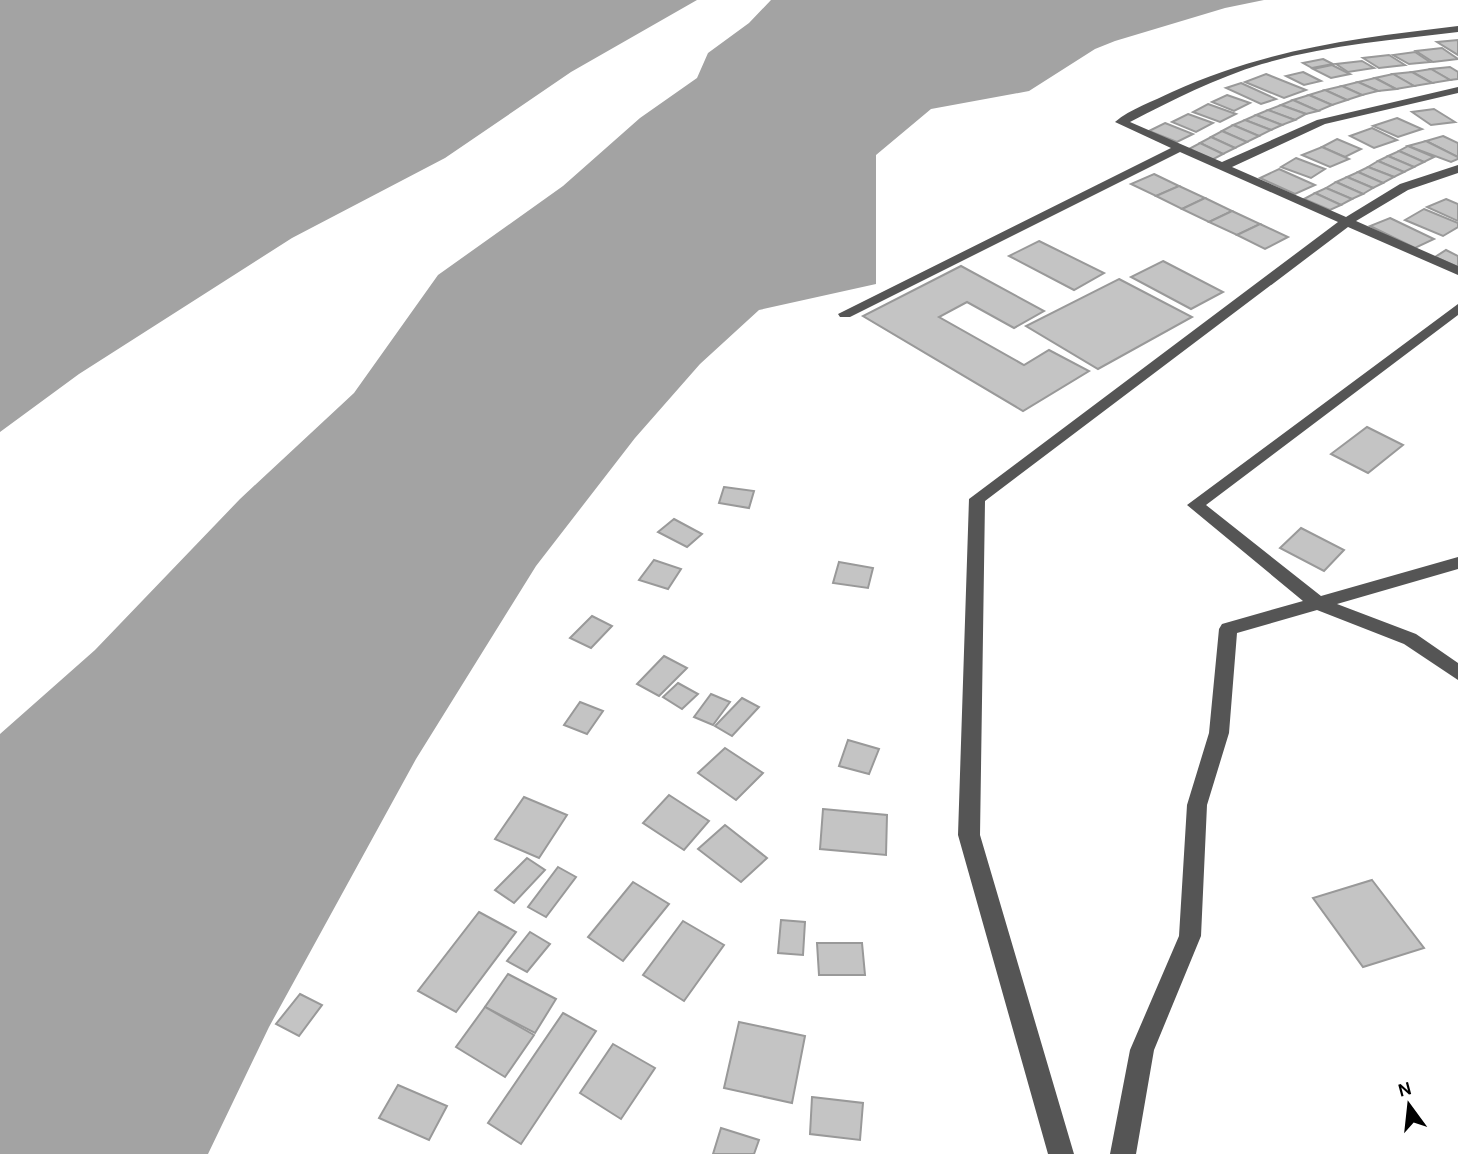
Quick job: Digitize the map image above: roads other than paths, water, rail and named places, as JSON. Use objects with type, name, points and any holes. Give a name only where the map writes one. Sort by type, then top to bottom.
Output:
[{"type":"street","points":[[1458,29],[1338,45],[1259,62],[1177,93],[1121,122],[1458,271]]},
{"type":"street","points":[[1224,166],[1321,122],[1458,90]]},
{"type":"street","points":[[845,314],[1180,148]]},
{"type":"street","points":[[1061,1154],[969,835],[977,499],[1346,222],[1404,187],[1458,169]]},
{"type":"street","points":[[1458,308],[1195,505],[1318,604],[1410,639],[1458,673]]},
{"type":"street","points":[[1123,1154],[1142,1050],[1190,936],[1197,806],[1219,733],[1228,629],[1458,564]]}]
